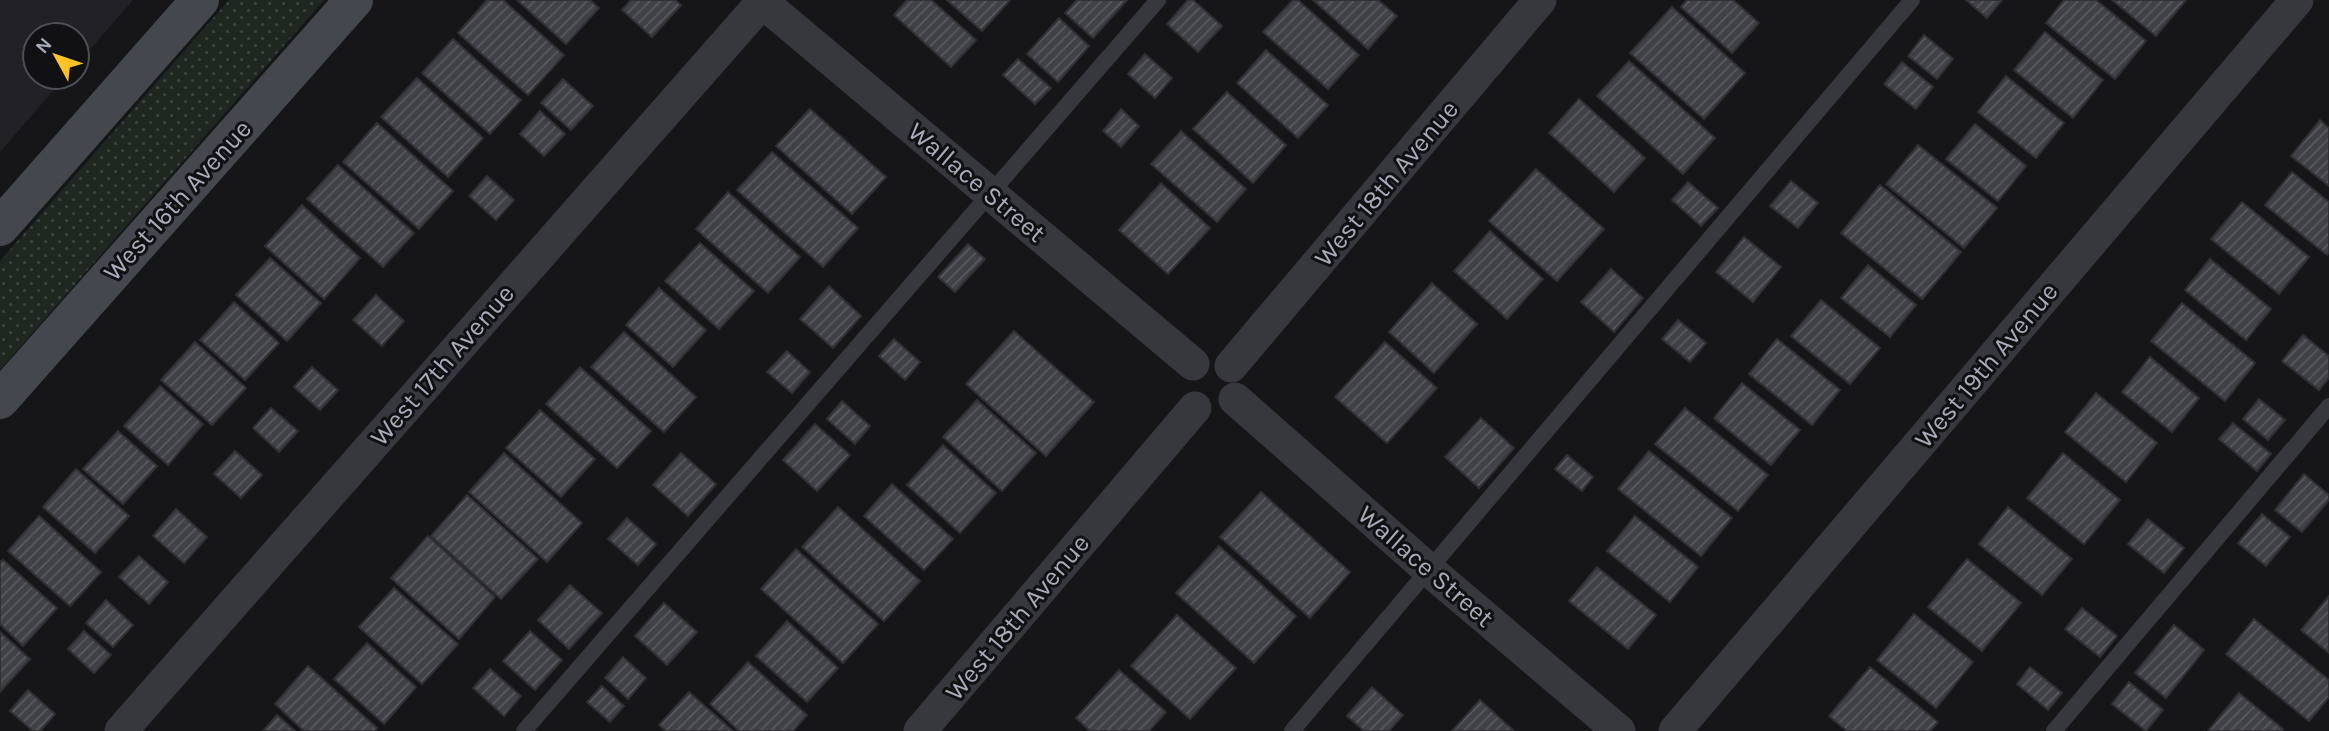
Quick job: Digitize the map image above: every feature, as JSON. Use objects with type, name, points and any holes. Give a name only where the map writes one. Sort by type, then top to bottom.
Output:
[{"type":"main road","points":[[0,227],[200,0]]},
{"type":"main road","name":"West 16th Avenue","points":[[0,400],[354,0]]},
{"type":"street","name":"West 18th Avenue","points":[[1231,366],[1540,0]]},
{"type":"street","name":"West 19th Avenue","points":[[1675,731],[2297,0]]},
{"type":"street","name":"Wallace Street","points":[[762,1],[1193,364]]},
{"type":"street","name":"West 17th Avenue","points":[[121,731],[762,1]]},
{"type":"street","points":[[1217,358],[1231,366],[1238,382],[1234,399],[1221,411],[1204,412],[1195,408],[1185,395],[1184,386],[1188,370],[1193,364],[1200,359],[1217,358]]},
{"type":"street","name":"Wallace Street","points":[[1234,399],[1429,570],[1619,731]]},
{"type":"street","name":"West 18th Avenue","points":[[920,731],[1195,408]]},
{"type":"lane","points":[[524,731],[1158,0]]},
{"type":"lane","points":[[1292,731],[1912,0]]},
{"type":"lane","points":[[2054,731],[2329,406]]},
{"type":"shaded area","points":[[0,0],[133,0],[91,48],[91,21],[21,21],[21,91],[53,91],[0,152]]},
{"type":"shaded area","points":[[229,0],[324,0],[0,370],[0,261]]},
{"type":"building","points":[[487,0],[503,0],[564,55],[528,95],[458,33]]},
{"type":"building","points":[[517,0],[590,0],[599,8],[566,44]]},
{"type":"building","points":[[631,0],[675,0],[681,5],[652,37],[622,10]]},
{"type":"building","points":[[907,0],[931,0],[976,40],[951,67],[894,15]]},
{"type":"building","points":[[947,0],[1010,0],[982,31]]},
{"type":"building","points":[[1077,0],[1127,0],[1093,38],[1065,13]]},
{"type":"building","points":[[1188,0],[1193,0],[1222,26],[1198,52],[1167,24]]},
{"type":"building","points":[[1293,0],[1298,0],[1359,55],[1328,89],[1263,32]]},
{"type":"building","points":[[1313,0],[1378,0],[1397,16],[1368,49]]},
{"type":"building","points":[[1687,0],[1733,0],[1759,23],[1732,53],[1681,7]]},
{"type":"building","points":[[1966,0],[2002,0],[1987,18]]},
{"type":"building","points":[[2064,0],[2096,0],[2146,41],[2115,79],[2046,23]]},
{"type":"building","points":[[2112,0],[2186,0],[2156,36]]},
{"type":"building","points":[[1672,7],[1745,73],[1704,119],[1630,53]]},
{"type":"building","points":[[1059,18],[1089,46],[1058,82],[1027,54]]},
{"type":"building","points":[[2045,32],[2103,80],[2073,118],[2014,70]]},
{"type":"building","points":[[1924,35],[1953,59],[1937,79],[1908,56]]},
{"type":"building","points":[[453,39],[521,100],[490,134],[422,73]]},
{"type":"building","points":[[1266,50],[1328,105],[1298,138],[1237,83]]},
{"type":"building","points":[[1145,54],[1172,78],[1155,98],[1128,74]]},
{"type":"building","points":[[1018,59],[1051,88],[1035,104],[1003,75]]},
{"type":"building","points":[[1629,61],[1715,138],[1683,174],[1597,96]]},
{"type":"building","points":[[1902,62],[1933,87],[1916,109],[1884,84]]},
{"type":"building","points":[[2006,76],[2064,123],[2036,158],[1978,112]]},
{"type":"building","points":[[417,78],[483,138],[448,177],[381,117]]},
{"type":"building","points":[[563,79],[593,106],[571,130],[541,103]]},
{"type":"building","points":[[1227,92],[1286,145],[1253,183],[1193,129]]},
{"type":"building","points":[[1579,99],[1645,158],[1614,192],[1549,133]]},
{"type":"building","points":[[810,109],[886,177],[852,214],[776,146]]},
{"type":"building","points":[[1121,109],[1139,126],[1121,147],[1103,131]]},
{"type":"building","points":[[540,111],[565,134],[544,156],[520,134]]},
{"type":"building","points":[[2320,120],[2329,128],[2329,186],[2291,156]]},
{"type":"building","points":[[377,123],[453,191],[419,229],[343,162]]},
{"type":"building","points":[[1975,124],[2026,166],[1998,201],[1946,159]]},
{"type":"building","points":[[1181,131],[1246,189],[1217,222],[1151,164]]},
{"type":"building","points":[[1918,145],[1997,208],[1964,248],[1886,184]]},
{"type":"building","points":[[772,152],[858,228],[823,267],[737,190]]},
{"type":"building","points":[[338,165],[414,233],[383,267],[307,199]]},
{"type":"building","points":[[1536,169],[1604,229],[1557,281],[1489,221]]},
{"type":"building","points":[[2292,172],[2329,202],[2327,255],[2265,205]]},
{"type":"building","points":[[487,176],[514,200],[496,220],[469,196]]},
{"type":"building","points":[[1791,181],[1818,203],[1798,228],[1770,206]]},
{"type":"building","points":[[1688,182],[1718,208],[1701,226],[1672,200]]},
{"type":"building","points":[[1161,183],[1210,228],[1168,274],[1119,230]]},
{"type":"building","points":[[1880,185],[1961,252],[1922,299],[1841,233]]},
{"type":"building","points":[[728,192],[800,257],[768,293],[696,229]]},
{"type":"building","points":[[2242,202],[2309,257],[2279,294],[2211,239]]},
{"type":"building","points":[[302,205],[360,258],[324,299],[265,246]]},
{"type":"building","points":[[1490,231],[1543,279],[1507,319],[1454,271]]},
{"type":"building","points":[[1744,237],[1781,267],[1753,302],[1716,272]]},
{"type":"building","points":[[700,243],[754,291],[719,329],[665,281]]},
{"type":"building","points":[[968,244],[985,259],[955,292],[938,277]]},
{"type":"building","points":[[270,258],[321,303],[287,341],[236,295]]},
{"type":"building","points":[[2210,259],[2271,309],[2246,340],[2185,290]]},
{"type":"building","points":[[1868,265],[1916,305],[1890,337],[1841,298]]},
{"type":"building","points":[[1611,269],[1643,298],[1614,332],[1581,302]]},
{"type":"building","points":[[1432,283],[1477,324],[1434,373],[1389,332]]},
{"type":"building","points":[[829,286],[861,316],[833,348],[800,319]]},
{"type":"building","points":[[659,288],[706,330],[673,367],[626,325]]},
{"type":"building","points":[[376,295],[404,321],[382,346],[353,320]]},
{"type":"building","points":[[1821,300],[1880,348],[1850,384],[1791,336]]},
{"type":"building","points":[[234,302],[279,343],[245,380],[200,340]]},
{"type":"building","points":[[2182,303],[2255,363],[2225,401],[2151,341]]},
{"type":"building","points":[[1678,320],[1706,343],[1690,362],[1662,339]]},
{"type":"building","points":[[1014,331],[1094,402],[1046,456],[966,384]]},
{"type":"building","points":[[624,332],[696,397],[664,432],[591,367]]},
{"type":"building","points":[[2303,335],[2329,356],[2329,378],[2319,390],[2282,361]]},
{"type":"building","points":[[894,339],[920,362],[905,380],[879,356]]},
{"type":"building","points":[[1777,339],[1840,390],[1812,425],[1749,374]]},
{"type":"building","points":[[195,342],[246,388],[212,425],[161,380]]},
{"type":"building","points":[[1385,342],[1437,388],[1387,443],[1335,397]]},
{"type":"building","points":[[787,351],[810,372],[792,393],[767,372]]},
{"type":"building","points":[[2150,357],[2199,398],[2172,432],[2122,392]]},
{"type":"building","points":[[312,367],[338,390],[320,410],[294,387]]},
{"type":"building","points":[[580,367],[651,431],[617,468],[546,404]]},
{"type":"building","points":[[1742,383],[1800,430],[1771,465],[1714,418]]},
{"type":"building","points":[[160,386],[203,424],[168,465],[124,426]]},
{"type":"building","points":[[2096,393],[2157,443],[2126,482],[2065,432]]},
{"type":"building","points":[[2259,399],[2285,420],[2268,440],[2243,419]]},
{"type":"building","points":[[977,400],[1036,453],[1002,491],[943,437]]},
{"type":"building","points":[[842,401],[870,426],[855,444],[827,419]]},
{"type":"building","points":[[271,408],[298,431],[279,452],[253,428]]},
{"type":"building","points":[[1685,408],[1768,475],[1738,511],[1655,444]]},
{"type":"building","points":[[540,410],[595,459],[561,497],[506,448]]},
{"type":"building","points":[[1481,418],[1514,448],[1479,488],[1445,457]]},
{"type":"building","points":[[2233,423],[2271,454],[2257,471],[2219,439]]},
{"type":"building","points":[[815,424],[850,455],[817,491],[783,460]]},
{"type":"building","points":[[118,431],[157,466],[123,504],[83,469]]},
{"type":"building","points":[[943,445],[996,493],[960,533],[907,485]]},
{"type":"building","points":[[235,451],[262,475],[241,498],[214,474]]},
{"type":"building","points":[[1649,451],[1732,518],[1701,556],[1618,489]]},
{"type":"building","points":[[504,453],[582,523],[547,562],[469,492]]},
{"type":"building","points":[[681,453],[716,484],[688,516],[653,485]]},
{"type":"building","points":[[2063,453],[2120,500],[2084,544],[2027,498]]},
{"type":"building","points":[[1567,455],[1593,477],[1582,491],[1555,469]]},
{"type":"building","points":[[76,469],[129,516],[95,553],[43,507]]},
{"type":"building","points":[[2304,474],[2329,495],[2329,500],[2302,532],[2275,510]]},
{"type":"building","points":[[892,484],[953,539],[924,570],[864,516]]},
{"type":"building","points":[[1261,492],[1350,572],[1310,618],[1220,537]]},
{"type":"building","points":[[467,495],[538,559],[501,599],[431,536]]},
{"type":"building","points":[[838,507],[920,581],[884,621],[802,547]]},
{"type":"building","points":[[2008,507],[2072,559],[2042,595],[1979,544]]},
{"type":"building","points":[[176,509],[207,537],[184,563],[153,536]]},
{"type":"building","points":[[2262,514],[2290,537],[2266,566],[2238,543]]},
{"type":"building","points":[[39,516],[101,572],[70,606],[8,551]]},
{"type":"building","points":[[1635,516],[1698,567],[1670,602],[1607,551]]},
{"type":"building","points":[[627,518],[656,544],[638,565],[608,539]]},
{"type":"building","points":[[2148,519],[2184,548],[2164,573],[2128,544]]},
{"type":"building","points":[[428,536],[495,597],[459,639],[391,578]]},
{"type":"building","points":[[1219,546],[1296,616],[1254,663],[1176,593]]},
{"type":"building","points":[[796,549],[878,624],[843,663],[761,589]]},
{"type":"building","points":[[139,556],[168,582],[149,604],[119,577]]},
{"type":"building","points":[[1967,559],[2021,603],[1982,651],[1928,607]]},
{"type":"building","points":[[3,560],[57,608],[23,646],[0,624],[0,562]]},
{"type":"building","points":[[1597,567],[1656,615],[1628,649],[1569,601]]},
{"type":"building","points":[[570,585],[602,613],[569,649],[538,620]]},
{"type":"building","points":[[394,588],[458,644],[422,684],[359,627]]},
{"type":"building","points":[[2329,596],[2329,653],[2301,630]]},
{"type":"building","points":[[106,600],[133,625],[113,647],[86,623]]},
{"type":"building","points":[[664,603],[697,632],[667,665],[635,636]]},
{"type":"building","points":[[2082,608],[2117,636],[2100,657],[2065,629]]},
{"type":"building","points":[[1914,614],[1973,662],[1936,708],[1877,660]]},
{"type":"building","points":[[1177,615],[1236,668],[1190,719],[1131,666]]},
{"type":"building","points":[[2254,619],[2329,680],[2329,697],[2309,721],[2226,654]]},
{"type":"building","points":[[787,621],[838,668],[807,702],[756,656]]},
{"type":"building","points":[[2174,625],[2204,650],[2166,698],[2135,673]]},
{"type":"building","points":[[84,631],[111,655],[94,673],[68,649]]},
{"type":"building","points":[[530,631],[562,660],[535,690],[503,661]]},
{"type":"building","points":[[0,632],[30,659],[0,692]]},
{"type":"building","points":[[367,643],[416,687],[384,724],[334,679]]},
{"type":"building","points":[[623,657],[646,678],[628,699],[605,678]]},
{"type":"building","points":[[748,662],[807,715],[793,731],[739,731],[710,704]]},
{"type":"building","points":[[308,666],[377,728],[375,731],[304,731],[275,704]]},
{"type":"building","points":[[1870,667],[1938,722],[1930,731],[1847,731],[1829,716]]},
{"type":"building","points":[[2030,667],[2062,693],[2048,710],[2017,684]]},
{"type":"building","points":[[490,669],[521,696],[504,716],[473,688]]},
{"type":"building","points":[[1119,670],[1166,712],[1149,731],[1090,731],[1076,718]]},
{"type":"building","points":[[2129,682],[2163,710],[2146,731],[2112,704]]},
{"type":"building","points":[[602,686],[624,706],[610,722],[587,702]]},
{"type":"building","points":[[1372,687],[1403,715],[1389,731],[1364,731],[1347,716]]},
{"type":"building","points":[[28,690],[55,714],[40,731],[33,731],[10,711]]},
{"type":"building","points":[[689,692],[733,731],[666,731],[659,725]]},
{"type":"building","points":[[2239,693],[2283,729],[2282,731],[2208,731]]},
{"type":"building","points":[[1480,700],[1514,731],[1452,731]]},
{"type":"building","points":[[277,715],[295,731],[263,731]]}]
